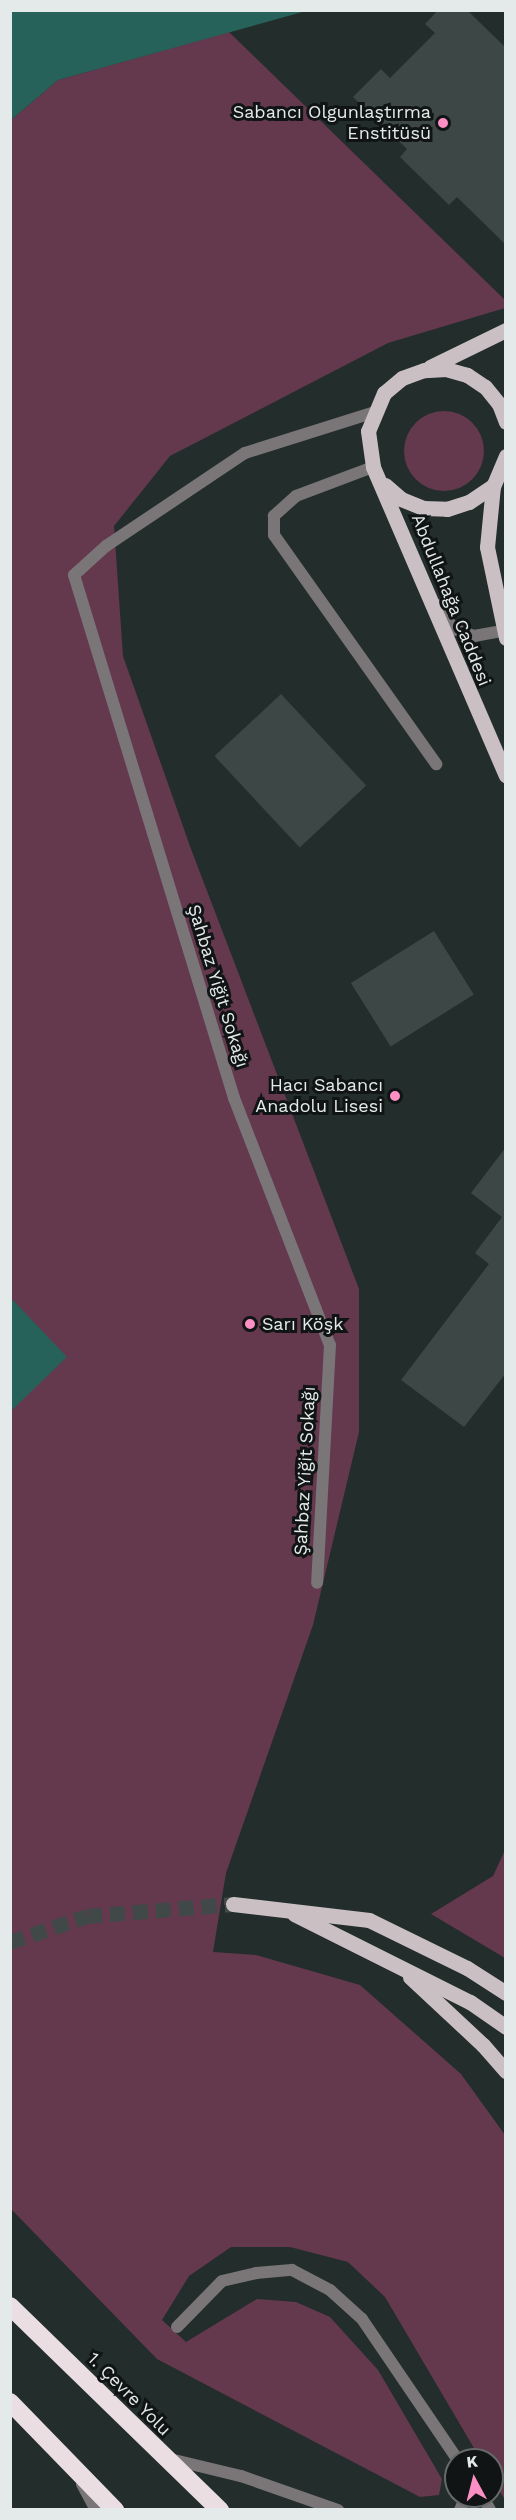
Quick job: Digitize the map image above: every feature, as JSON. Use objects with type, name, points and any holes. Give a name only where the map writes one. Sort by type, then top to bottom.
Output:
[{"type":"highway","name":"1. Çevre Yolu","points":[[10,2306],[220,2510]]},
{"type":"highway","points":[[10,2402],[115,2510]]},
{"type":"main road","points":[[373,467],[368,449],[372,413],[384,393],[402,378],[424,370],[506,330]]},
{"type":"main road","points":[[424,370],[446,369],[467,375],[485,387],[499,404],[506,422]]},
{"type":"main road","name":"Abdullahağa Caddesi","points":[[504,635],[486,547],[493,486],[506,456]]},
{"type":"main road","name":"Abdullahağa Caddesi","points":[[373,467],[382,483],[506,776]]},
{"type":"main road","points":[[382,483],[400,499],[423,508],[447,509],[469,502],[493,486]]},
{"type":"main road","points":[[233,1904],[281,1907],[369,1920],[467,1968],[506,1993]]},
{"type":"main road","points":[[281,1907],[470,2002],[506,2027]]},
{"type":"main road","points":[[394,1963],[483,2045],[506,2071]]},
{"type":"street","name":"Şahbaz Yiğit Sokağı","points":[[317,1583],[330,1345],[234,1098],[74,574],[106,546],[245,453],[372,413]]},
{"type":"street","points":[[373,467],[296,496],[274,516],[274,535],[436,764]]},
{"type":"street","points":[[426,589],[454,629],[474,636],[504,635]]},
{"type":"street","points":[[177,2327],[222,2281],[256,2272],[292,2270],[330,2290],[362,2319],[450,2448]]},
{"type":"street","points":[[163,2457],[241,2476],[338,2510]]},
{"type":"street","points":[[72,2464],[96,2510]]},
{"type":"shaded area","points":[[11,10],[306,11],[58,80],[11,120]]},
{"type":"shaded area","points":[[229,32],[505,300],[505,308],[388,343],[170,456],[114,526],[123,656],[191,849],[359,1289],[359,1432],[313,1625],[226,1873],[213,1952],[256,1955],[360,1985],[461,2074],[505,2135],[505,2500],[504,2448],[474,2448],[385,2297],[348,2262],[290,2247],[231,2247],[189,2276],[162,2320],[186,2342],[257,2299],[296,2302],[330,2317],[378,2370],[442,2479],[439,2495],[420,2497],[157,2359],[11,2209],[11,120],[58,80]]},
{"type":"shaded area","points":[[436,411],[452,411],[473,422],[484,443],[484,459],[473,480],[452,491],[436,491],[422,485],[410,473],[404,459],[404,443],[410,429],[422,417]]},
{"type":"shaded area","points":[[11,1298],[67,1357],[11,1411]]},
{"type":"shaded area","points":[[505,1850],[505,1958],[431,1914],[493,1876]]},
{"type":"building","name":"Sabancı Olgunlaştırma Enstitüsü","points":[[438,10],[467,10],[506,48],[506,245],[457,197],[449,205],[400,157],[407,149],[353,97],[381,69],[390,78],[435,33],[425,24]]},
{"type":"building","points":[[281,694],[366,785],[300,847],[214,756]]},
{"type":"building","points":[[434,931],[474,995],[391,1047],[351,983]]},
{"type":"building","points":[[506,1147],[506,1373],[464,1427],[401,1380],[489,1264],[475,1253],[502,1217],[471,1193]]},
{"type":"tunnel","points":[[10,1942],[87,1916],[233,1904]]},
{"type":"place","name":"Sabancı Olgunlaştırma Enstitüsü","points":[[443,123]]},
{"type":"place","name":"Hacı Sabancı Anadolu Lisesi","points":[[395,1096]]},
{"type":"place","name":"Sarı Köşk","points":[[250,1324]]}]
